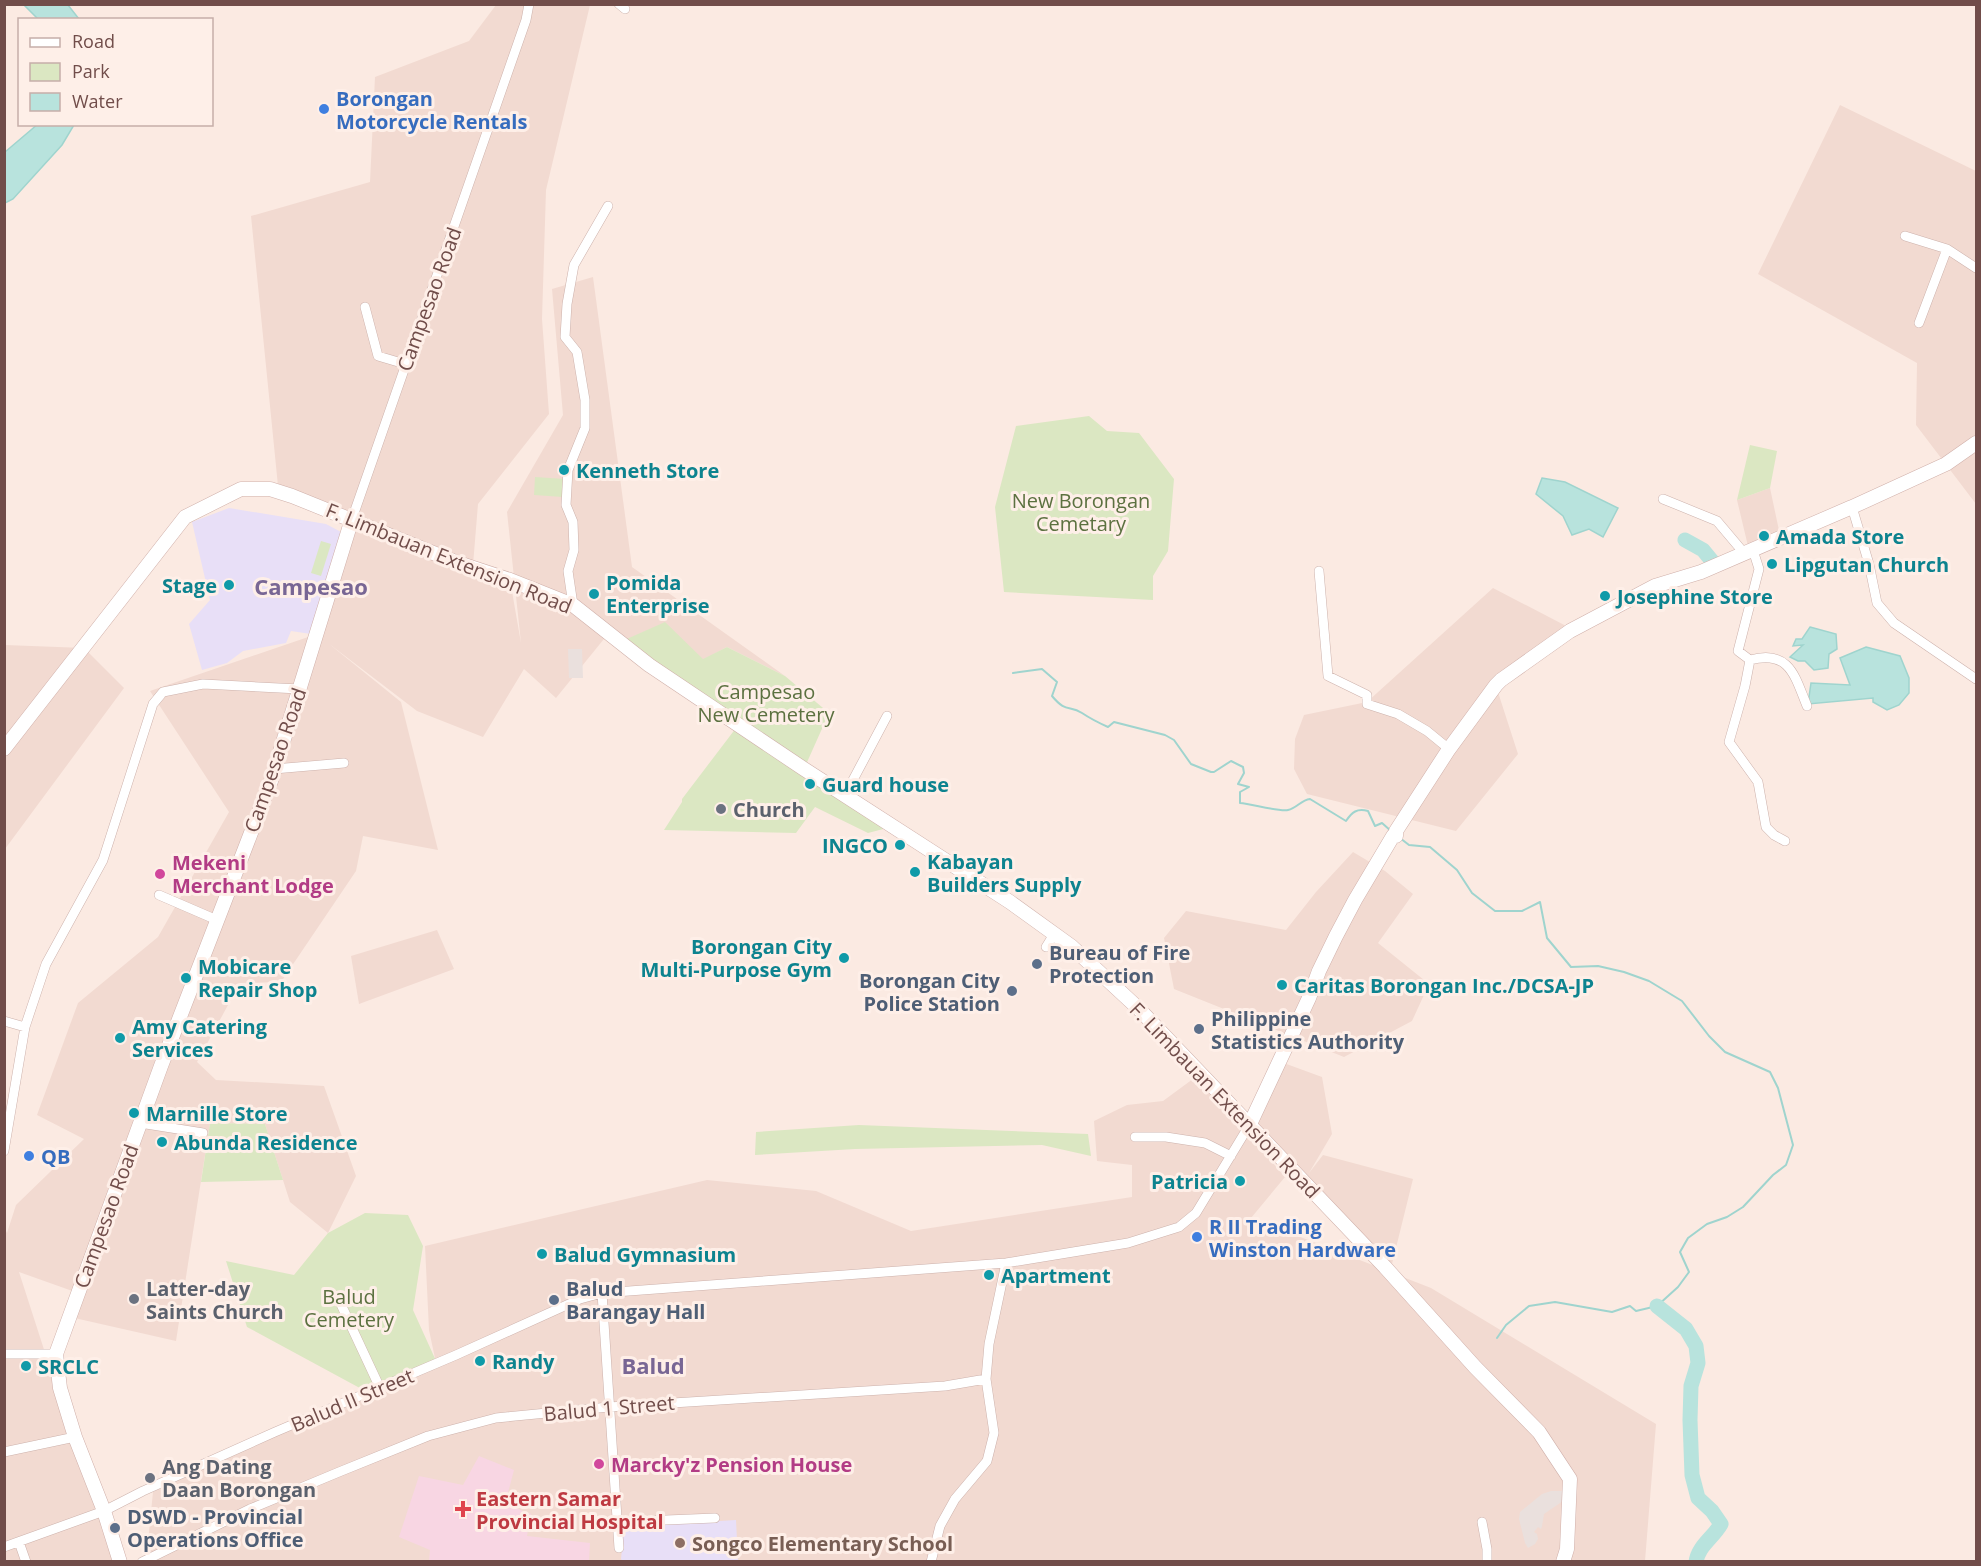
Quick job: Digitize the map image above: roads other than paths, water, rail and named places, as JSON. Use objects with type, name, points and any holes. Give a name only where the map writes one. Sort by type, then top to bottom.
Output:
[{"type":"street","name":"Campesao Road","points":[[56,1354],[140,1123],[274,769],[352,519],[467,194],[526,20],[529,4]]},
{"type":"street","points":[[573,605],[568,571],[574,549],[573,522],[566,505],[568,470],[585,428],[585,400],[577,352],[565,337],[567,304],[574,265],[608,206]]},
{"type":"street","points":[[1905,236],[1947,249],[1977,268]]},
{"type":"street","points":[[1919,322],[1947,249]]},
{"type":"street","points":[[365,307],[378,356],[405,364]]},
{"type":"street","points":[[1250,1124],[1310,998],[1323,963],[1355,900],[1449,749],[1501,680],[1570,631],[1655,586],[1701,572],[1852,507],[1946,464],[1977,442]]},
{"type":"street","name":"F. Limbauan Extension Road","points":[[4,749],[184,517],[241,489],[270,489],[352,519],[458,563],[510,580],[573,605],[649,665],[1010,902],[1095,967],[1139,1009],[1539,1432],[1570,1479],[1567,1549],[1563,1562]]},
{"type":"street","points":[[1663,499],[1718,521],[1749,551],[1759,569],[1738,651],[1750,660],[1777,659],[1792,669],[1807,706]]},
{"type":"street","points":[[1852,507],[1869,564],[1877,603],[1894,623],[1977,679]]},
{"type":"street","points":[[1319,571],[1328,676],[1367,695],[1367,704],[1398,714],[1427,731],[1449,749]]},
{"type":"street","points":[[1750,660],[1729,741],[1758,782],[1766,827],[1785,841]]},
{"type":"street","points":[[4,1151],[25,1027],[46,964],[102,860],[153,704],[163,692],[202,684],[299,689]]},
{"type":"street","points":[[845,795],[887,716]]},
{"type":"street","points":[[274,769],[344,763]]},
{"type":"street","points":[[159,894],[217,920]]},
{"type":"street","points":[[1046,947],[1054,934]]},
{"type":"street","points":[[4,1021],[25,1027]]},
{"type":"street","points":[[140,1123],[203,1132]]},
{"type":"street","name":"Balud II Street","points":[[4,1547],[104,1511],[275,1432],[580,1299],[602,1293],[1006,1263],[1128,1243],[1179,1227],[1196,1213],[1250,1124]]},
{"type":"street","points":[[1135,1137],[1166,1137],[1205,1143],[1231,1156]]},
{"type":"street","points":[[931,1562],[940,1526],[955,1499],[987,1461],[994,1433],[986,1378],[988,1344],[1006,1263]]},
{"type":"street","points":[[602,1293],[620,1548]]},
{"type":"street","points":[[338,1298],[380,1388]]},
{"type":"street","points":[[4,1354],[56,1354],[60,1388],[75,1437],[104,1511],[120,1562]]},
{"type":"street","name":"Balud 1 Street","points":[[142,1562],[250,1509],[428,1436],[496,1418],[609,1407],[945,1386],[986,1378]]},
{"type":"street","points":[[4,1452],[75,1437]]},
{"type":"street","points":[[618,1522],[716,1518]]},
{"type":"street","points":[[1482,1522],[1487,1562]]},
{"type":"street","points":[[20,1542],[26,1562]]},
{"type":"water","points":[[24,5],[68,5],[78,18],[37,18]]},
{"type":"water","points":[[36,126],[73,126],[62,145],[13,199],[5,203],[5,152]]},
{"type":"water","points":[[1542,478],[1565,482],[1618,508],[1603,537],[1589,529],[1572,535],[1563,516],[1536,494]]},
{"type":"water","points":[[1810,627],[1836,634],[1837,649],[1829,654],[1828,668],[1814,670],[1805,661],[1798,661],[1790,657],[1803,645],[1793,646],[1796,639],[1802,639]]},
{"type":"water","points":[[1866,647],[1900,656],[1909,678],[1909,693],[1899,705],[1887,710],[1873,702],[1873,698],[1808,704],[1811,683],[1850,685],[1840,658]]},
{"type":"waterway","points":[[1685,540],[1703,550],[1712,561]]},
{"type":"waterway","points":[[1013,673],[1042,669],[1057,682],[1052,696],[1061,705],[1108,727],[1114,722],[1165,735],[1174,740],[1191,764],[1211,772],[1231,761],[1243,767],[1244,773],[1238,784],[1249,787],[1240,792],[1240,803],[1284,810],[1291,809],[1310,799],[1346,821],[1355,812],[1368,811],[1375,826],[1382,823],[1391,831]]},
{"type":"waterway","points":[[1400,838],[1409,845],[1430,847],[1457,870],[1472,893],[1495,911],[1522,911],[1540,902],[1547,938],[1571,967],[1598,966],[1624,972],[1649,981],[1682,1001],[1709,1036],[1725,1052],[1770,1072],[1778,1088],[1793,1145],[1786,1165],[1773,1175],[1743,1207],[1727,1217],[1707,1224],[1688,1238],[1680,1252],[1689,1272],[1678,1287],[1657,1306],[1636,1311],[1630,1306],[1612,1312],[1555,1302],[1529,1306],[1506,1325],[1497,1338]]},
{"type":"waterway","points":[[1657,1306],[1686,1329],[1696,1346],[1698,1363],[1691,1386],[1692,1475],[1698,1498],[1712,1511],[1721,1524],[1697,1556],[1696,1562]]},
{"type":"place","name":"Borongan Motorcycle Rentals","points":[[324,109]]},
{"type":"place","name":"Kenneth Store","points":[[564,470]]},
{"type":"place","name":"Amada Store","points":[[1764,536]]},
{"type":"place","name":"Lipgutan Church","points":[[1772,564]]},
{"type":"place","name":"Stage","points":[[229,585]]},
{"type":"place","name":"Pomida Enterprise","points":[[594,594]]},
{"type":"place","name":"Josephine Store","points":[[1605,596]]},
{"type":"place","name":"Guard house","points":[[810,784]]},
{"type":"place","name":"Church","points":[[721,809]]},
{"type":"place","name":"INGCO","points":[[900,845]]},
{"type":"place","name":"Kabayan Builders Supply","points":[[915,872]]},
{"type":"place","name":"Mekeni Merchant Lodge","points":[[160,874]]},
{"type":"place","name":"Borongan City Multi-Purpose Gym","points":[[844,958]]},
{"type":"place","name":"Bureau of Fire Protection","points":[[1037,964]]},
{"type":"place","name":"Mobicare Repair Shop","points":[[186,978]]},
{"type":"place","name":"Caritas Borongan Inc./DCSA-JP","points":[[1282,985]]},
{"type":"place","name":"Borongan City Police Station","points":[[1012,991]]},
{"type":"place","name":"Philippine Statistics Authority","points":[[1199,1029]]},
{"type":"place","name":"Amy Catering Services","points":[[120,1038]]},
{"type":"place","name":"Marnille Store","points":[[134,1113]]},
{"type":"place","name":"Abunda Residence","points":[[162,1142]]},
{"type":"place","name":"QB","points":[[29,1156]]},
{"type":"place","name":"Patricia","points":[[1240,1181]]},
{"type":"place","name":"R II Trading Winston Hardware","points":[[1197,1237]]},
{"type":"place","name":"Balud Gymnasium","points":[[542,1254]]},
{"type":"place","name":"Apartment","points":[[989,1275]]},
{"type":"place","name":"Latter-day Saints Church","points":[[134,1299]]},
{"type":"place","name":"Balud Barangay Hall","points":[[554,1300]]},
{"type":"place","name":"Randy","points":[[480,1361]]},
{"type":"place","name":"SRCLC","points":[[26,1366]]},
{"type":"place","name":"Marcky'z Pension House","points":[[599,1464]]},
{"type":"place","name":"Ang Dating Daan Borongan","points":[[150,1478]]},
{"type":"place","name":"Eastern Samar Provincial Hospital","points":[[463,1509]]},
{"type":"place","name":"DSWD - Provincial Operations Office","points":[[115,1528]]},
{"type":"place","name":"Songco Elementary School","points":[[680,1543]]},
{"type":"district","name":"Campesao","points":[[311,586]]},
{"type":"district","name":"Balud","points":[[653,1365]]},
{"type":"park label","name":"New Borongan Cemetary","points":[[1081,512]]},
{"type":"park label","name":"Campesao New Cemetery","points":[[766,702]]},
{"type":"park label","name":"Balud Cemetery","points":[[349,1308]]}]
